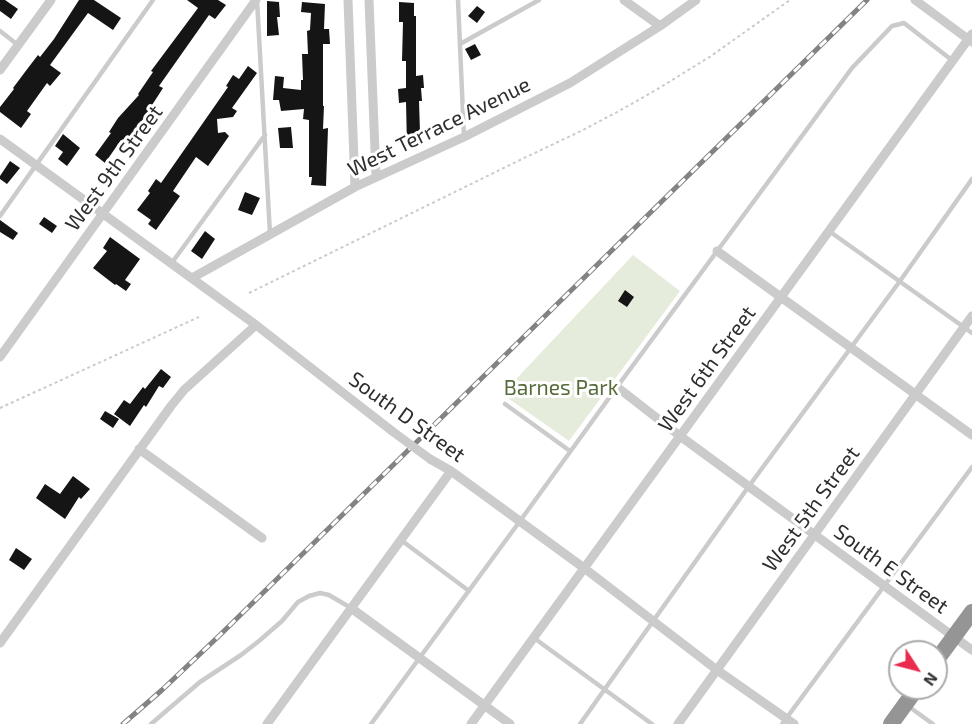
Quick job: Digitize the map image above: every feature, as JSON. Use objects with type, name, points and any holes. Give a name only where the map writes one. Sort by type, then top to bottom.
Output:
[{"type":"highway","points":[[948,645],[972,612]]},
{"type":"highway","points":[[891,724],[908,700]]},
{"type":"street","points":[[0,70],[51,0]]},
{"type":"street","name":"West 9th Street","points":[[0,357],[257,0]]},
{"type":"street","points":[[348,0],[355,186]]},
{"type":"street","points":[[369,0],[376,177]]},
{"type":"street","points":[[624,0],[660,26]]},
{"type":"street","name":"West Terrace Avenue","points":[[192,278],[355,186],[464,137],[570,84],[696,0]]},
{"type":"street","points":[[917,2],[971,39]]},
{"type":"street","name":"West 6th Street","points":[[471,724],[971,39]]},
{"type":"street","name":"South D Street","points":[[0,139],[256,325],[392,431],[584,568],[787,722]]},
{"type":"street","points":[[717,252],[972,435]]},
{"type":"street","name":"West 5th Street","points":[[678,724],[916,394],[968,330],[972,316]]},
{"type":"street","points":[[0,643],[184,390],[256,325]]},
{"type":"street","name":"South E Street","points":[[617,387],[680,436],[972,650]]},
{"type":"street","points":[[139,449],[262,538]]},
{"type":"street","points":[[267,724],[451,471]]},
{"type":"street","points":[[351,608],[510,724]]},
{"type":"lane","points":[[0,216],[153,0]]},
{"type":"lane","points":[[257,0],[270,234]]},
{"type":"lane","points":[[458,0],[464,137]]},
{"type":"lane","points":[[460,44],[539,0]]},
{"type":"lane","points":[[371,724],[852,68],[891,26],[904,23],[953,61]]},
{"type":"lane","points":[[0,32],[18,45]]},
{"type":"lane","points":[[171,264],[265,135]]},
{"type":"lane","points":[[580,724],[749,486],[972,180]]},
{"type":"lane","points":[[829,231],[968,330]]},
{"type":"lane","points":[[505,404],[570,451]]},
{"type":"lane","points":[[787,722],[883,585],[972,466]]},
{"type":"lane","points":[[401,540],[469,591]]},
{"type":"lane","points":[[152,724],[200,682],[259,641],[282,621],[298,602],[320,593],[330,595],[351,608]]},
{"type":"lane","points":[[534,638],[652,724]]},
{"type":"lane","points":[[905,704],[933,724]]},
{"type":"path","points":[[249,292],[619,111],[711,56],[790,0]]},
{"type":"path","points":[[0,408],[199,317]]},
{"type":"green space","name":"Barnes Park","points":[[633,255],[680,291],[569,441],[502,394]]},
{"type":"building","points":[[0,0],[5,0],[18,9],[11,19],[0,11]]},
{"type":"building","points":[[79,0],[94,0],[121,18],[113,30],[88,13],[50,65],[61,73],[50,86],[47,83],[27,111],[31,114],[21,128],[0,112],[0,107],[38,55],[40,57],[54,39]]},
{"type":"building","points":[[187,0],[218,0],[226,5],[215,19],[209,15],[159,86],[163,88],[127,144],[121,140],[105,163],[95,155],[111,133],[109,132],[118,118],[139,95],[153,72],[151,71],[198,8]]},
{"type":"building","points":[[267,1],[279,2],[280,17],[277,17],[279,35],[267,36]]},
{"type":"building","points":[[302,2],[325,4],[324,29],[329,29],[330,44],[323,44],[323,129],[328,128],[326,186],[311,185],[309,120],[303,119],[304,109],[281,111],[279,100],[273,100],[275,76],[284,77],[283,88],[301,90],[302,54],[308,54],[307,31],[310,30],[311,13],[301,12]]},
{"type":"building","points":[[399,2],[414,3],[416,76],[423,75],[422,101],[419,101],[420,132],[417,132],[416,147],[407,147],[406,102],[399,103],[398,89],[406,88],[406,61],[402,61],[403,22],[399,22]]},
{"type":"building","points":[[477,6],[485,12],[477,23],[468,16]]},
{"type":"building","points":[[475,44],[481,55],[471,60],[465,49]]},
{"type":"building","points":[[248,66],[257,73],[232,108],[237,111],[233,117],[217,119],[218,133],[225,132],[229,136],[208,166],[196,157],[173,191],[180,196],[156,230],[148,224],[151,220],[137,210],[150,193],[148,191],[156,179],[161,183],[228,87],[226,86],[233,75],[239,79]]},
{"type":"building","points":[[291,127],[293,148],[280,148],[278,128]]},
{"type":"building","points":[[63,134],[80,148],[67,166],[58,159],[63,152],[55,146]]},
{"type":"building","points":[[10,161],[20,168],[7,184],[0,179],[0,176]]},
{"type":"building","points":[[245,192],[260,198],[252,215],[238,210]]},
{"type":"building","points":[[44,217],[57,226],[52,233],[39,224]]},
{"type":"building","points":[[0,220],[18,233],[13,240],[0,232]]},
{"type":"building","points":[[205,231],[215,239],[202,259],[191,251]]},
{"type":"building","points":[[110,237],[140,259],[125,280],[131,284],[126,291],[93,268],[107,251],[103,248]]},
{"type":"building","points":[[625,290],[634,297],[627,307],[618,301]]},
{"type":"building","points":[[161,369],[171,377],[163,388],[159,386],[146,407],[144,405],[130,426],[114,414],[124,400],[130,404]]},
{"type":"building","points":[[105,411],[119,419],[113,428],[100,419]]},
{"type":"building","points":[[73,476],[90,489],[81,499],[79,497],[65,519],[36,498],[45,484],[60,494]]},
{"type":"building","points":[[16,548],[32,559],[24,570],[9,560]]},
{"type":"railway","points":[[123,724],[221,634],[867,0]]}]
